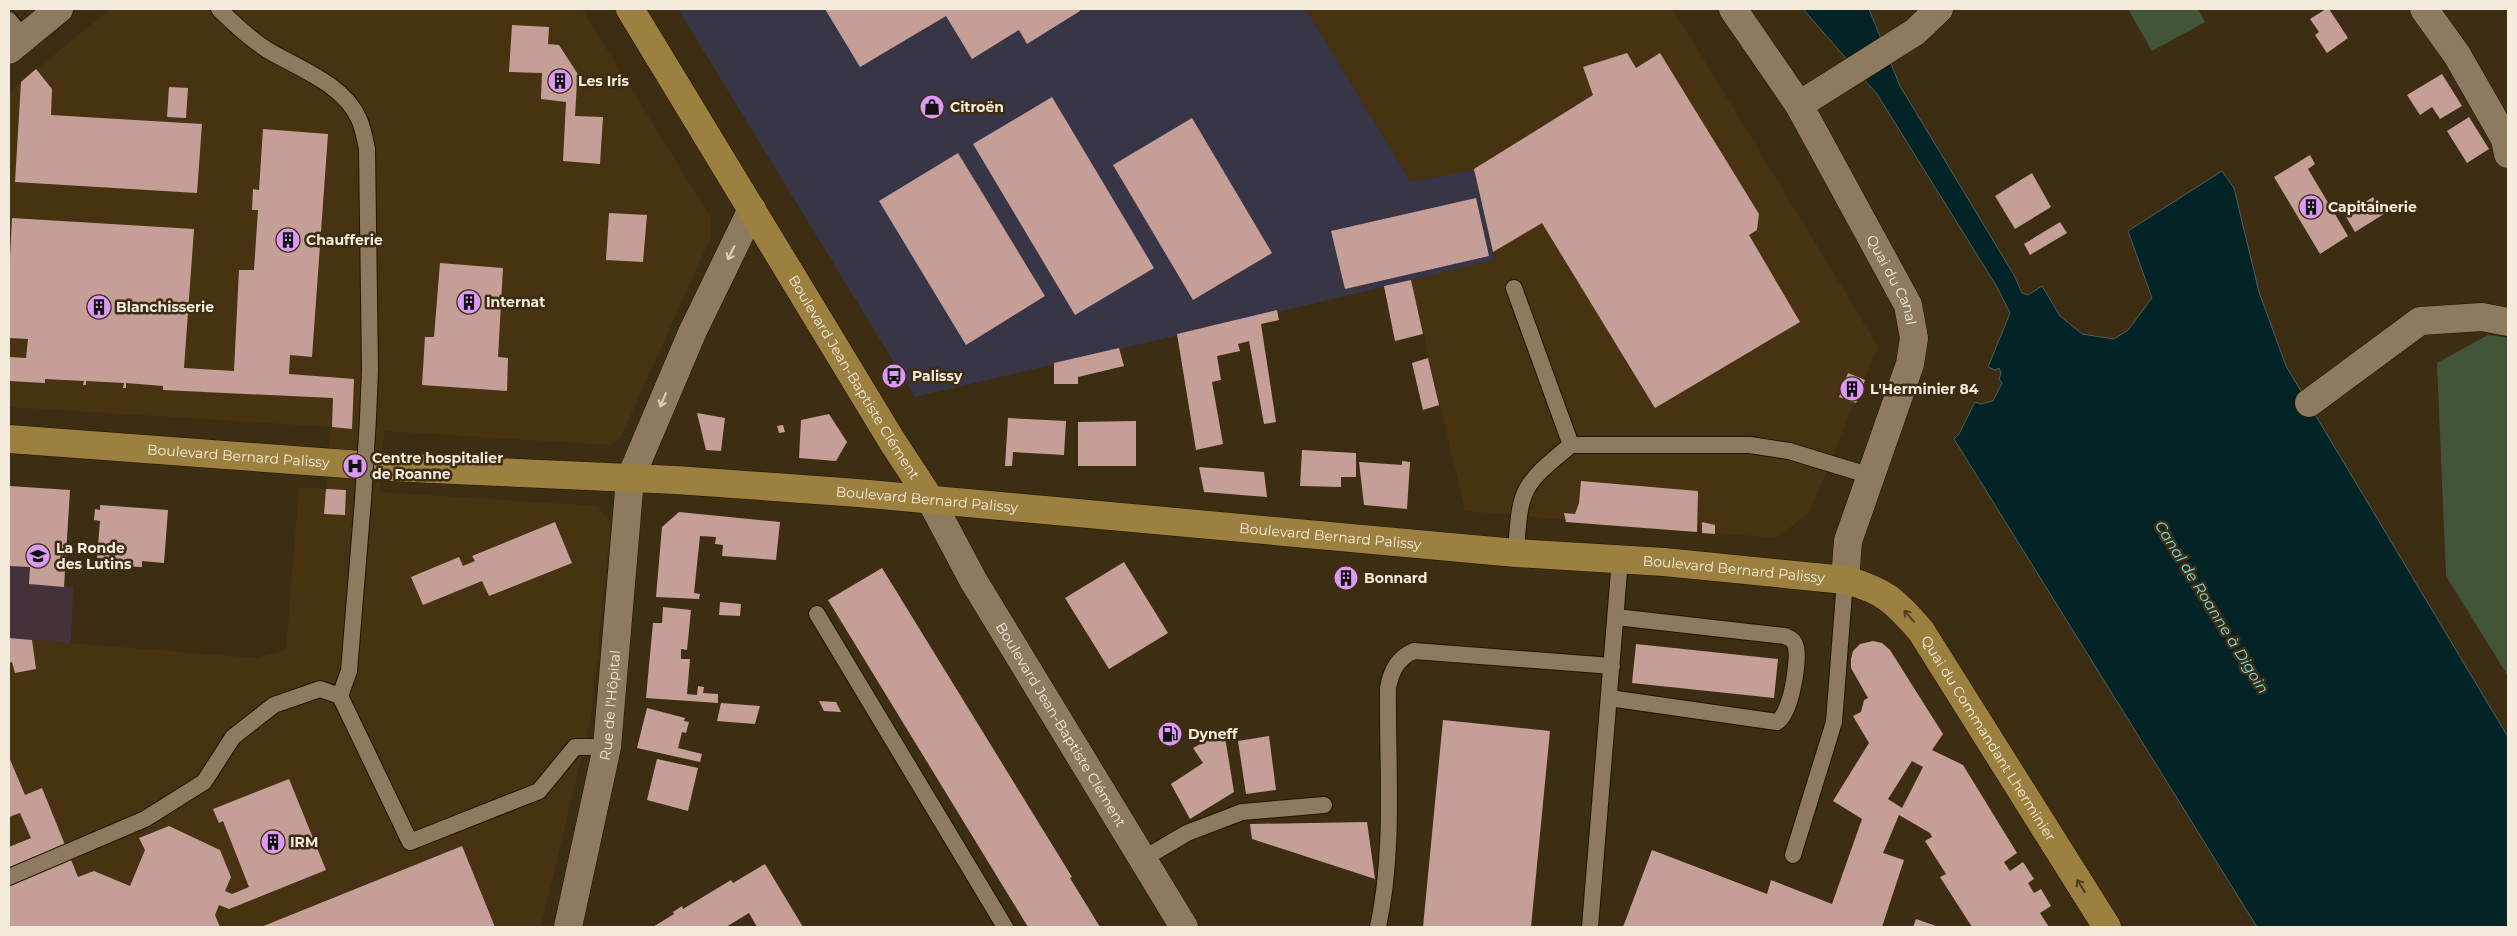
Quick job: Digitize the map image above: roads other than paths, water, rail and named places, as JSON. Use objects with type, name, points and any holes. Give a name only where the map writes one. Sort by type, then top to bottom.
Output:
[{"type":"main road","name":"Boulevard Jean-Baptiste Clément","points":[[630,9],[892,442],[930,499]]},
{"type":"main road","name":"Boulevard Bernard Palissy","points":[[9,439],[388,467],[676,480],[930,499],[1516,553],[1620,559],[1845,580]]},
{"type":"main road","name":"Quai du Commandant Lherminier","points":[[1845,580],[1868,586],[1886,594],[1921,631],[2107,927]]},
{"type":"street","points":[[14,36],[59,9]]},
{"type":"street","name":"Quai du Canal","points":[[1733,9],[1799,105],[1908,305],[1914,338],[1905,385],[1848,541],[1845,580]]},
{"type":"street","points":[[1799,105],[1915,32],[1939,9]]},
{"type":"street","points":[[2424,9],[2457,56],[2505,139],[2508,154]]},
{"type":"street","name":"Rue de l'Hôpital","points":[[568,927],[607,747],[630,479],[692,333],[752,209]]},
{"type":"street","points":[[2309,403],[2420,321],[2482,317],[2508,322]]},
{"type":"street","name":"Boulevard Jean-Baptiste Clément","points":[[930,499],[973,580],[1184,927]]},
{"type":"lane","points":[[219,9],[235,25],[267,50],[327,84],[345,99],[359,119],[367,149],[370,370],[368,418],[349,671],[340,696]]},
{"type":"lane","points":[[1514,288],[1571,445]]},
{"type":"lane","points":[[1516,553],[1519,514],[1525,489],[1535,474],[1571,445],[1750,445],[1789,451],[1871,476]]},
{"type":"lane","points":[[1590,927],[1620,559]]},
{"type":"lane","points":[[1793,855],[1834,722],[1845,580]]},
{"type":"lane","points":[[816,614],[1005,927]]},
{"type":"lane","points":[[1609,698],[1777,722],[1787,712],[1795,671],[1796,646],[1793,640],[1785,636],[1616,616]]},
{"type":"lane","points":[[1378,927],[1385,893],[1389,842],[1388,688],[1396,666],[1404,655],[1414,651],[1612,666]]},
{"type":"lane","points":[[9,877],[145,819],[204,782],[233,737],[274,705],[320,689],[340,696],[410,842],[539,790],[575,748],[607,747]]},
{"type":"lane","points":[[1143,859],[1187,833],[1242,812],[1266,808],[1324,805]]},
{"type":"water","name":"Canal de Roanne à Digoin","points":[[1803,9],[1869,9],[1900,86],[2014,275],[2022,293],[2028,295],[2042,286],[2060,316],[2082,334],[2114,339],[2128,330],[2152,298],[2128,231],[2222,171],[2234,188],[2259,292],[2286,366],[2508,737],[2508,927],[2257,927],[1954,439],[1959,434],[1975,402],[1981,404],[1993,401],[2002,383],[1999,379],[2001,373],[1999,368],[1995,370],[1988,367],[2010,313],[1997,287],[1877,94]]},
{"type":"place","name":"Les Iris","points":[[560,81]]},
{"type":"place","name":"Citroën","points":[[932,107]]},
{"type":"place","name":"Capitainerie","points":[[2311,207]]},
{"type":"place","name":"Chaufferie","points":[[288,240]]},
{"type":"place","name":"Internat","points":[[469,302]]},
{"type":"place","name":"Blanchisserie","points":[[99,307]]},
{"type":"place","name":"Palissy","points":[[894,376]]},
{"type":"place","name":"L'Herminier 84","points":[[1852,389]]},
{"type":"place","name":"Centre hospitalier de Roanne","points":[[355,466]]},
{"type":"place","name":"La Ronde des Lutins","points":[[38,556]]},
{"type":"place","name":"Bonnard","points":[[1346,578]]},
{"type":"place","name":"Dyneff","points":[[1170,734]]},
{"type":"place","name":"IRM","points":[[273,842]]}]
